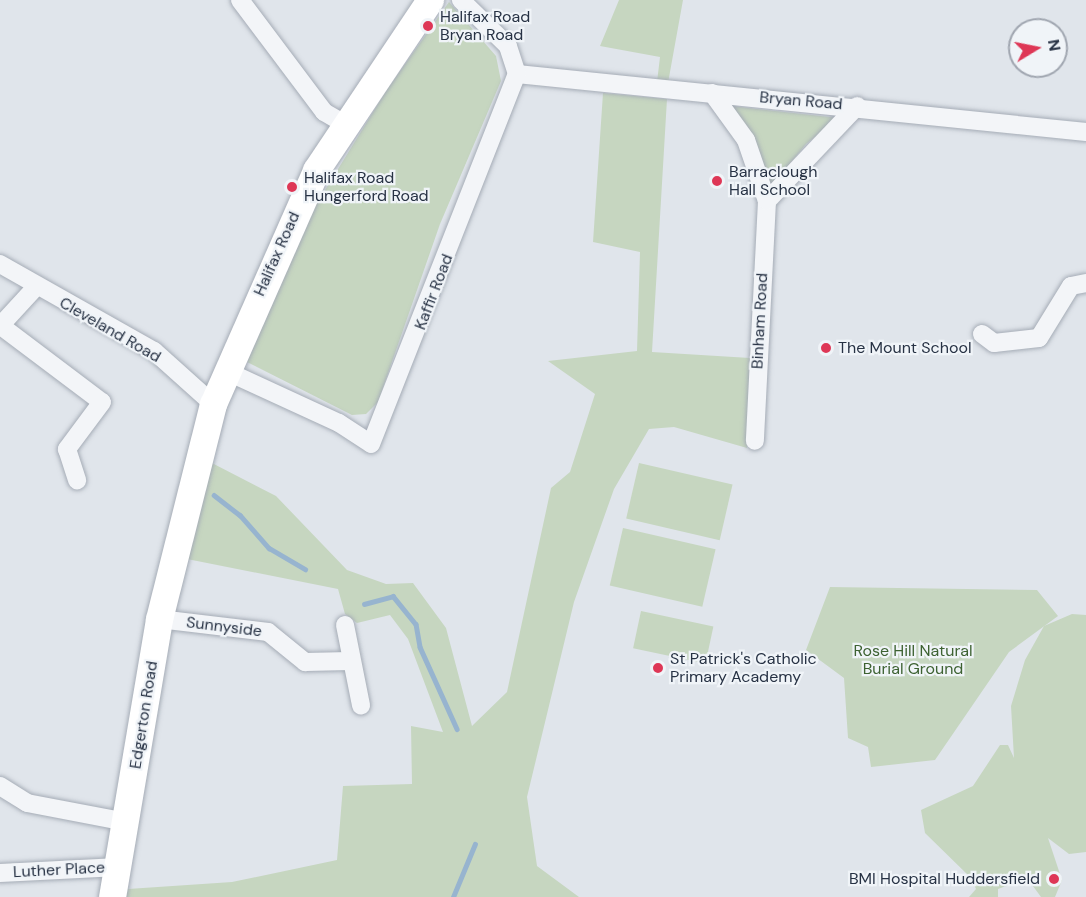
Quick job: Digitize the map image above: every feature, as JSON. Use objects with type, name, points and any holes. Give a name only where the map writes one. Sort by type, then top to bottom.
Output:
[{"type":"highway","name":"Halifax Road","points":[[179,533],[213,404],[280,245],[343,123],[430,0]]},
{"type":"highway","name":"Edgerton Road","points":[[112,897],[128,822],[159,619],[179,533]]},
{"type":"street","points":[[240,0],[324,112],[343,123]]},
{"type":"street","points":[[461,0],[508,46],[517,74]]},
{"type":"street","name":"Bryan Road","points":[[517,74],[857,106],[1086,132]]},
{"type":"street","name":"Kaffir Road","points":[[226,371],[339,423],[371,444],[517,74]]},
{"type":"street","name":"Binham Road","points":[[712,93],[746,140],[767,201],[755,441]]},
{"type":"street","points":[[767,201],[857,106]]},
{"type":"street","name":"Cleveland Road","points":[[0,264],[35,288],[154,351],[213,404]]},
{"type":"street","points":[[987,344],[1039,338],[1071,286],[1086,283]]},
{"type":"street","points":[[35,288],[0,326],[102,402],[67,449],[77,480]]},
{"type":"street","name":"Sunnyside","points":[[159,619],[268,632],[305,662],[350,661]]},
{"type":"street","points":[[345,625],[350,661],[361,705]]},
{"type":"street","points":[[0,786],[27,803],[128,822]]},
{"type":"street","name":"Luther Place","points":[[0,873],[119,867]]},
{"type":"green space","points":[[619,0],[683,0],[668,83],[657,82],[660,57],[600,46]]},
{"type":"green space","points":[[449,2],[496,56],[501,81],[440,224],[378,402],[366,414],[352,415],[247,362],[314,208],[386,91]]},
{"type":"green space","points":[[603,93],[667,99],[652,352],[750,358],[747,448],[674,427],[649,429],[614,489],[574,602],[527,797],[537,866],[579,897],[126,897],[128,889],[232,882],[337,860],[343,786],[412,784],[411,726],[443,732],[408,639],[390,615],[357,623],[345,614],[338,589],[187,559],[210,462],[276,496],[347,570],[386,584],[413,583],[446,628],[472,726],[507,692],[551,488],[570,472],[595,394],[548,361],[637,351],[640,252],[593,242]]},
{"type":"green space","points":[[731,106],[839,118],[806,144],[771,187]]},
{"type":"green space","points":[[639,463],[733,485],[720,540],[626,519]]},
{"type":"green space","points":[[623,528],[716,549],[702,607],[610,585]]},
{"type":"green space","name":"Rose Hill Natural Burial Ground","points":[[830,587],[1037,590],[1058,616],[1009,652],[935,760],[871,767],[868,747],[848,738],[844,678],[806,650]]},
{"type":"green space","points":[[641,611],[713,626],[705,664],[633,648]]},
{"type":"green space","points":[[1072,614],[1086,615],[1086,852],[1069,854],[1048,838],[1062,880],[1055,897],[1041,897],[1027,878],[998,889],[998,897],[969,897],[976,889],[971,878],[925,833],[921,810],[973,786],[1000,745],[1008,745],[1014,758],[1011,706],[1025,660],[1044,626]]},
{"type":"waterway","points":[[214,495],[240,515],[269,548],[305,569]]},
{"type":"waterway","points":[[364,604],[393,596],[416,624],[420,647],[457,729]]},
{"type":"waterway","points":[[453,897],[475,844]]},
{"type":"place","name":"Halifax Road Bryan Road","points":[[428,26]]},
{"type":"place","name":"Barraclough Hall School","points":[[717,181]]},
{"type":"place","name":"Halifax Road Hungerford Road","points":[[292,187]]},
{"type":"place","name":"The Mount School","points":[[826,348]]},
{"type":"place","name":"St Patrick's Catholic Primary Academy","points":[[658,668]]},
{"type":"place","name":"BMI Hospital Huddersfield","points":[[1054,879]]}]
